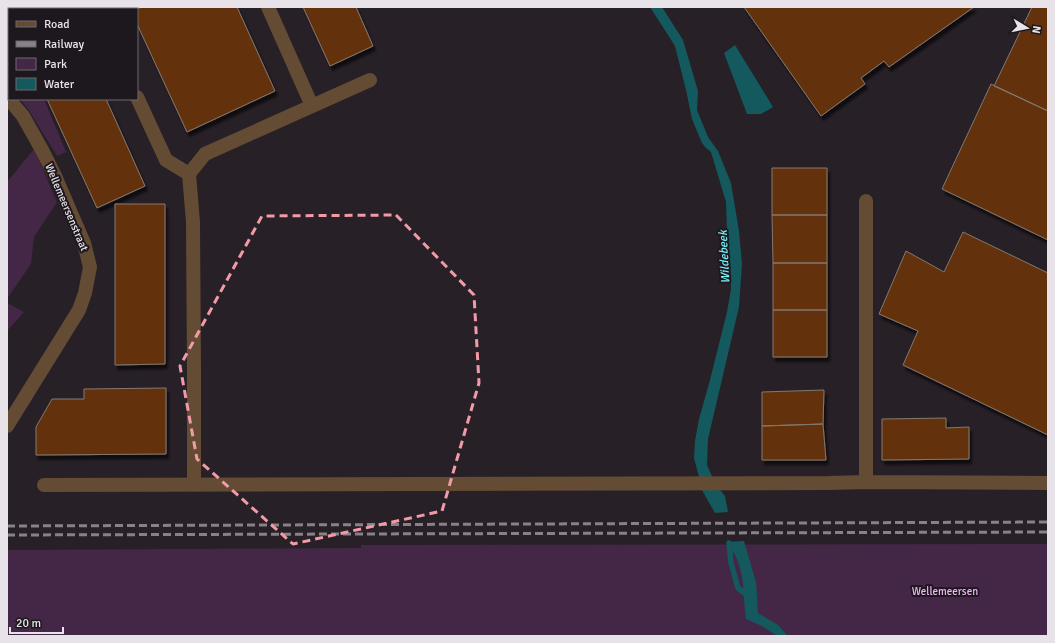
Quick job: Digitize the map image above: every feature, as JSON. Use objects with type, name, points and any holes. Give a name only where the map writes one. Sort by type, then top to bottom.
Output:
[{"type":"street","points":[[268,7],[312,106]]},
{"type":"street","points":[[194,485],[193,222],[189,174],[205,154],[370,80]]},
{"type":"street","points":[[138,99],[166,160],[189,174]]},
{"type":"street","name":"Wellemeersenstraat","points":[[7,426],[79,310],[85,293],[90,267],[84,243],[55,176],[23,116],[10,100]]},
{"type":"street","points":[[866,201],[866,482]]},
{"type":"street","points":[[44,485],[866,482],[1048,483]]},
{"type":"highlighted area","points":[[396,215],[474,295],[479,383],[442,511],[293,544],[197,459],[180,366],[262,216]]},
{"type":"green space","points":[[7,7],[80,7],[8,8],[8,85]]},
{"type":"green space","points":[[21,100],[44,100],[66,152],[57,156]]},
{"type":"green space","points":[[34,149],[57,202],[34,237],[31,264],[7,299],[7,182]]},
{"type":"green space","points":[[7,303],[24,312],[7,331]]},
{"type":"green space","name":"Wellemeersen","points":[[1048,544],[1048,636],[7,636],[7,550],[361,548],[361,545]]},
{"type":"water","points":[[650,7],[662,7],[683,40],[698,91],[697,110],[708,137],[718,151],[731,183],[739,231],[742,264],[739,307],[708,439],[707,465],[716,485],[725,496],[728,512],[715,513],[703,492],[694,458],[699,419],[727,312],[731,289],[726,202],[711,152],[702,143],[692,119],[675,46]]},
{"type":"water","points":[[735,45],[773,107],[761,114],[747,114],[724,53]]},
{"type":"water","points":[[744,541],[756,582],[758,613],[778,625],[788,636],[777,636],[762,626],[746,619],[743,583],[740,569],[736,557],[727,542]]},
{"type":"building","points":[[142,7],[237,7],[275,91],[187,132],[138,26],[138,9]]},
{"type":"building","points":[[303,7],[356,7],[373,46],[330,66]]},
{"type":"building","points":[[744,7],[974,7],[889,67],[884,61],[861,78],[865,84],[821,116]]},
{"type":"building","points":[[1032,7],[1048,7],[1048,111],[994,86]]},
{"type":"building","points":[[991,84],[1048,111],[1048,240],[942,189]]},
{"type":"building","points":[[47,100],[106,100],[145,186],[97,208]]},
{"type":"building","points":[[772,168],[827,168],[827,215],[772,215]]},
{"type":"building","points":[[115,204],[165,204],[165,364],[115,365]]},
{"type":"building","points":[[772,215],[827,215],[827,263],[773,263]]},
{"type":"building","points":[[963,232],[1048,273],[1048,435],[903,365],[918,331],[879,314],[906,251],[944,272]]},
{"type":"building","points":[[773,263],[827,263],[827,310],[773,310]]},
{"type":"building","points":[[773,310],[827,310],[827,357],[773,357]]},
{"type":"building","points":[[166,388],[166,454],[36,455],[36,427],[52,399],[84,399],[84,389]]},
{"type":"building","points":[[824,390],[823,424],[762,426],[762,392]]},
{"type":"building","points":[[946,418],[946,428],[969,427],[969,459],[882,460],[882,419]]},
{"type":"building","points":[[823,424],[826,460],[762,460],[762,426]]},
{"type":"waterway","name":"Wildebeek","points":[[729,543],[731,563],[738,588],[748,596]]},
{"type":"railway","points":[[7,526],[1048,522]]},
{"type":"railway","points":[[7,535],[1048,532]]}]
